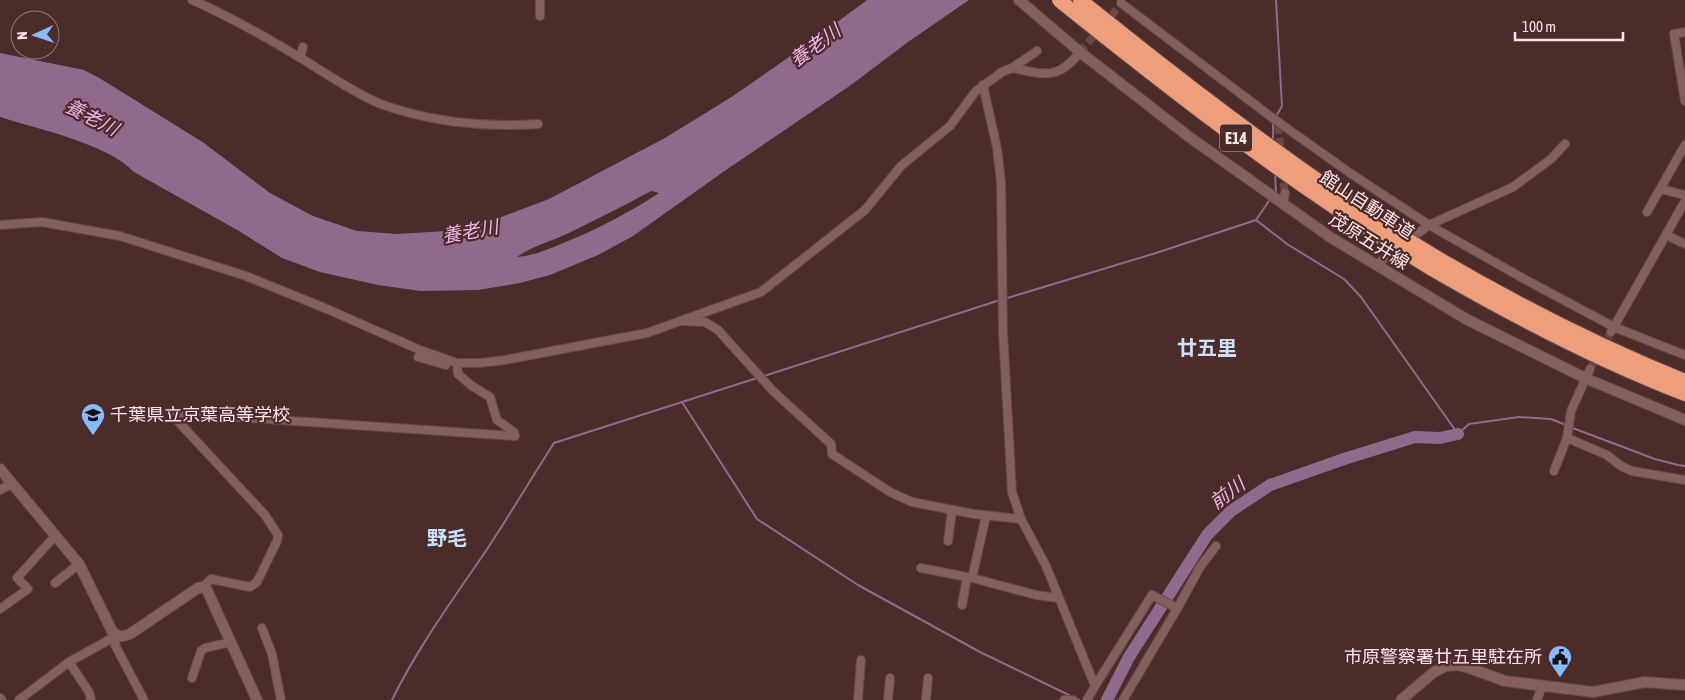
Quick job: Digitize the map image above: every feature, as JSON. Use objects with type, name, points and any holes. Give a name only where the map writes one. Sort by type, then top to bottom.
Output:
[{"type":"highway","name":"館山自動車道","points":[[1059,0],[1109,32],[1233,136],[1328,204],[1377,228],[1512,314],[1616,365],[1685,394]]},
{"type":"highway","name":"館山自動車道","points":[[1080,0],[1109,32]]},
{"type":"highway","name":"館山自動車道","points":[[1435,264],[1566,328],[1685,381]]},
{"type":"main road","name":"茂原五井線","points":[[1018,0],[1080,52],[1188,136],[1330,238],[1466,319],[1685,420]]},
{"type":"main road","points":[[0,470],[79,564],[116,636],[124,637],[130,634],[198,588],[203,587],[207,590],[257,700]]},
{"type":"main road","points":[[1401,700],[1434,672],[1446,666],[1458,665],[1472,668],[1505,682],[1593,692],[1645,682],[1685,685]]},
{"type":"street","points":[[192,0],[218,11],[374,102],[409,113],[464,124],[507,126],[538,124]]},
{"type":"street","points":[[540,0],[540,16]]},
{"type":"street","points":[[1121,4],[1278,124],[1429,225],[1612,330],[1685,355]]},
{"type":"street","points":[[1685,32],[1674,34],[1685,101]]},
{"type":"street","points":[[300,58],[303,47]]},
{"type":"street","points":[[418,357],[458,369],[480,363],[647,333],[753,296],[779,279],[865,210],[901,166],[950,126],[975,92],[983,85],[1037,51]]},
{"type":"street","points":[[1012,68],[1045,74],[1060,71],[1080,52]]},
{"type":"street","points":[[983,85],[997,148],[1001,182],[1003,332],[1012,492],[1021,519],[1046,566],[1095,686]]},
{"type":"street","points":[[1376,265],[1429,225],[1513,187],[1550,159],[1565,144]]},
{"type":"street","points":[[1647,212],[1685,145]]},
{"type":"street","points":[[1660,189],[1685,195]]},
{"type":"street","points":[[1283,204],[1285,193]]},
{"type":"street","points":[[1612,330],[1685,201]]},
{"type":"street","points":[[0,225],[42,222],[120,236],[246,276],[327,309],[458,369],[472,386],[490,397],[497,420],[514,432],[515,436],[177,412],[173,416],[265,515],[278,535],[277,541],[257,582],[250,587],[211,579],[203,587]]},
{"type":"street","points":[[1666,235],[1685,244]]},
{"type":"street","points":[[681,322],[705,322],[718,330],[772,391],[830,444],[832,454],[890,492],[912,502],[986,516],[1021,519]]},
{"type":"street","points":[[454,382],[458,369]]},
{"type":"street","points":[[1554,471],[1567,438],[1571,411],[1587,374]]},
{"type":"street","points":[[1567,438],[1607,455],[1621,466],[1632,471],[1685,480]]},
{"type":"street","points":[[0,490],[11,484]]},
{"type":"street","points":[[948,541],[952,510]]},
{"type":"street","points":[[962,605],[986,516]]},
{"type":"street","points":[[0,609],[28,589],[17,578],[54,536]]},
{"type":"street","points":[[1123,700],[1200,567],[1216,546]]},
{"type":"street","points":[[56,583],[79,564]]},
{"type":"street","points":[[921,568],[970,577],[1036,595],[1058,598]]},
{"type":"street","points":[[1087,700],[1152,595],[1175,607]]},
{"type":"street","points":[[262,628],[272,654],[281,700]]},
{"type":"street","points":[[19,700],[68,662],[116,636]]},
{"type":"street","points":[[116,636],[115,645],[144,700]]},
{"type":"street","points":[[192,678],[201,651],[205,648],[231,642]]},
{"type":"street","points":[[858,700],[861,660]]},
{"type":"street","points":[[68,662],[89,692],[91,700]]},
{"type":"street","points":[[888,700],[890,678]]},
{"type":"street","points":[[926,700],[928,678]]},
{"type":"street","points":[[1537,700],[1542,687]]},
{"type":"street","points":[[1064,700],[1073,700]]},
{"type":"water","name":"養老川","points":[[867,0],[969,0],[908,42],[851,85],[633,236],[598,255],[550,275],[520,283],[478,290],[421,291],[378,285],[320,272],[282,258],[239,231],[134,172],[107,153],[72,138],[0,117],[0,53],[10,55],[10,60],[35,60],[84,70],[204,143],[270,193],[313,216],[357,231],[397,234],[447,231],[488,222],[549,199],[665,138],[733,96]],"holes":[[[651,191],[659,193],[637,207],[580,236],[542,251],[517,257]]]},
{"type":"waterway","points":[[1275,118],[1282,106],[1276,0]]},
{"type":"waterway","points":[[1273,123],[1273,143]]},
{"type":"waterway","points":[[1275,172],[1276,193]]},
{"type":"waterway","points":[[1004,299],[1156,253],[1256,220],[1271,198]]},
{"type":"waterway","points":[[1256,220],[1287,244],[1344,279],[1361,297],[1458,434],[1469,424],[1519,417],[1551,419],[1566,425]]},
{"type":"waterway","points":[[764,376],[1000,300]]},
{"type":"waterway","points":[[392,700],[422,646],[498,532],[554,443],[757,378]]},
{"type":"waterway","points":[[682,402],[757,519],[858,585],[980,652],[1079,700]]},
{"type":"waterway","points":[[1570,427],[1655,459],[1685,466]]},
{"type":"waterway","name":"前川","points":[[1107,700],[1129,657],[1207,535],[1231,511],[1270,485],[1344,459],[1415,437],[1440,438],[1458,434]]},
{"type":"tunnel","points":[[1080,52],[1118,8]]},
{"type":"tunnel","points":[[1278,126],[1281,154]]},
{"type":"tunnel","points":[[1282,171],[1285,193]]},
{"type":"tunnel","points":[[1590,369],[1611,332]]},
{"type":"place","name":"千葉県立京葉高等学校","points":[[93,436]]},
{"type":"place","name":"市原警察署廿五里駐在所","points":[[1560,678]]},
{"type":"district","name":"廿五里","points":[[1207,348]]},
{"type":"district","name":"野毛","points":[[447,538]]}]
